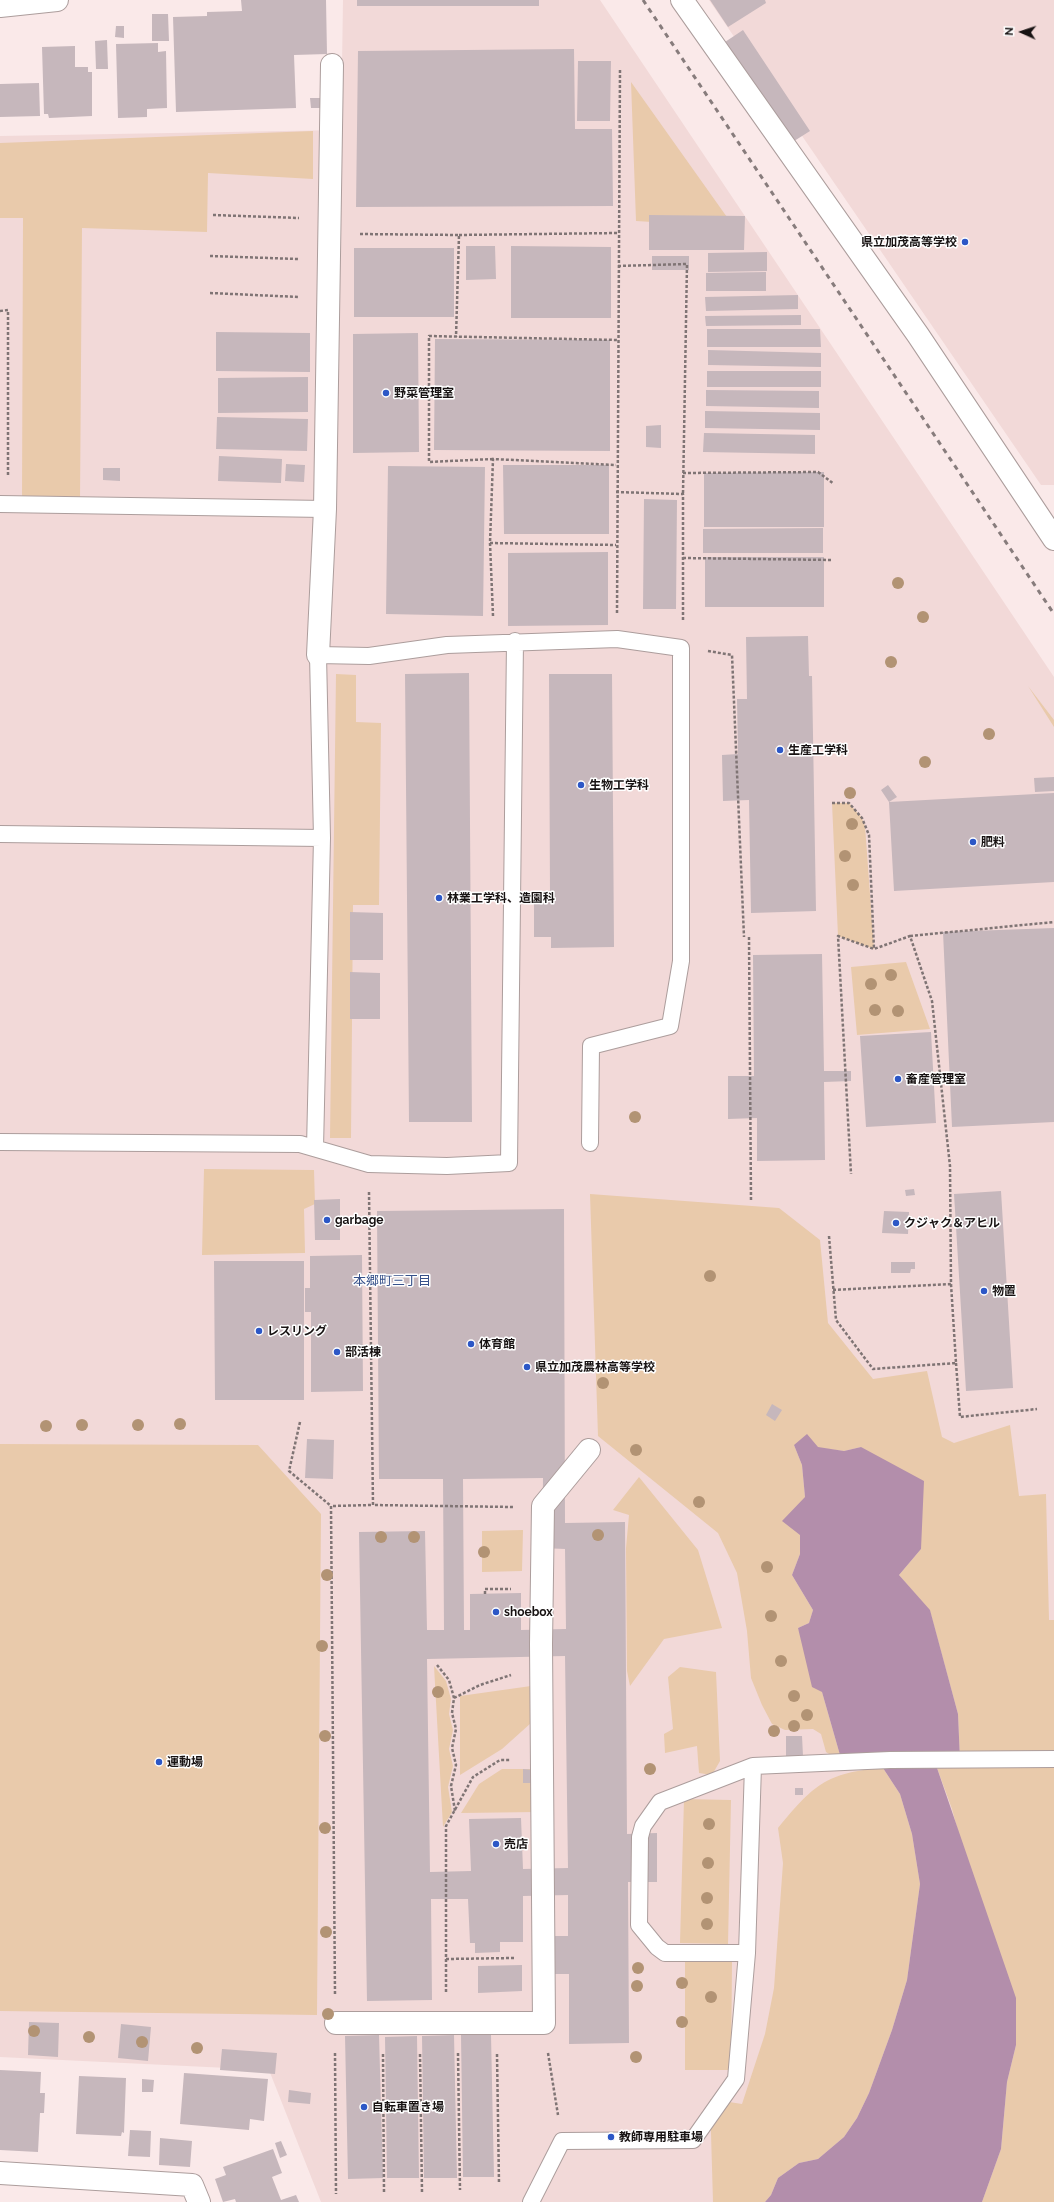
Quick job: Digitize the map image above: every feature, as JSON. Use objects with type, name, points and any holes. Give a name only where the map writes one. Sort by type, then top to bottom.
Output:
[{"type":"street","points":[[0,6],[57,0]]},
{"type":"street","points":[[682,0],[918,334],[1054,539]]},
{"type":"street","points":[[318,655],[325,509],[332,64]]},
{"type":"street","points":[[336,2024],[544,2023],[541,1674],[543,1506],[589,1450]]},
{"type":"street","points":[[0,2173],[192,2185],[199,2202]]},
{"type":"lane","points":[[4,504],[325,509]]},
{"type":"lane","points":[[315,1148],[322,838],[318,655],[369,656],[448,645],[494,644],[515,641],[617,639],[681,648],[681,961],[670,1026],[591,1046],[590,1143]]},
{"type":"lane","points":[[0,1142],[300,1144],[369,1164],[447,1166],[509,1164],[515,641]]},
{"type":"lane","points":[[0,834],[322,838]]},
{"type":"lane","points":[[747,1953],[665,1953],[657,1947],[639,1925],[640,1837],[643,1826],[660,1802],[753,1766],[890,1760],[1054,1759]]},
{"type":"lane","points":[[531,2202],[562,2141],[694,2140],[736,2079],[747,1953],[753,1766]]},
{"type":"path","points":[[617,639],[616,465],[620,69]]},
{"type":"path","points":[[213,215],[329,227],[459,235],[618,233]]},
{"type":"path","points":[[456,337],[459,235]]},
{"type":"path","points":[[210,256],[329,260]]},
{"type":"path","points":[[618,266],[687,264],[683,473],[683,624]]},
{"type":"path","points":[[210,293],[328,298]]},
{"type":"path","points":[[0,311],[8,310],[4,504]]},
{"type":"path","points":[[616,465],[493,458],[429,462],[429,336],[618,340]]},
{"type":"path","points":[[493,458],[490,543],[494,644]]},
{"type":"path","points":[[683,473],[818,472],[834,484]]},
{"type":"path","points":[[616,492],[683,494]]},
{"type":"path","points":[[490,543],[616,545]]},
{"type":"path","points":[[683,558],[834,560]]},
{"type":"path","points":[[732,655],[744,937]]},
{"type":"path","points":[[832,803],[849,803],[862,818],[869,835],[874,949]]},
{"type":"path","points":[[851,1174],[838,936],[874,949],[910,936],[1054,922]]},
{"type":"path","points":[[910,936],[932,1002],[950,1166],[951,1284],[960,1417],[1037,1409]]},
{"type":"path","points":[[749,937],[751,1200]]},
{"type":"path","points":[[369,1164],[373,1505]]},
{"type":"path","points":[[829,1236],[836,1320],[873,1369],[956,1363]]},
{"type":"path","points":[[833,1290],[951,1284]]},
{"type":"path","points":[[300,1422],[289,1472],[331,1506],[543,1506]]},
{"type":"path","points":[[331,1506],[336,2024],[336,2194]]},
{"type":"path","points":[[437,1665],[449,1680],[454,1698],[452,1713],[456,1729],[452,1748],[456,1765],[451,1786],[455,1812]]},
{"type":"path","points":[[454,1698],[480,1685],[512,1675],[541,1674]]},
{"type":"path","points":[[460,2190],[452,2023],[446,1959],[446,1826],[473,1777],[500,1760],[542,1760]]},
{"type":"path","points":[[446,1959],[543,1957]]},
{"type":"path","points":[[382,2023],[384,2192]]},
{"type":"path","points":[[420,2023],[422,2192]]},
{"type":"path","points":[[497,2023],[499,2184]]},
{"type":"path","points":[[544,2023],[562,2141]]},
{"type":"shaded area","name":"県立加茂農林高等学校","points":[[343,0],[600,0],[1054,677],[1054,2075],[1026,2202],[321,2202],[269,2070],[0,2057],[0,136],[341,130]]},
{"type":"shaded area","name":"県立加茂高等学校","points":[[709,0],[1054,0],[1054,485],[1041,485]]},
{"type":"shaded area","points":[[631,82],[734,227],[636,221]]},
{"type":"shaded area","points":[[313,131],[313,179],[208,173],[207,232],[82,228],[80,501],[22,500],[23,218],[0,218],[0,143]]},
{"type":"shaded area","points":[[336,674],[356,675],[356,722],[381,723],[379,905],[353,905],[351,1138],[330,1138]]},
{"type":"shaded area","points":[[1028,686],[1054,720],[1054,727]]},
{"type":"shaded area","points":[[832,803],[849,803],[862,818],[865,826],[874,949],[838,936]]},
{"type":"shaded area","points":[[906,962],[930,1029],[857,1035],[851,967]]},
{"type":"shaded area","points":[[204,1169],[314,1170],[315,1204],[304,1209],[305,1253],[202,1255]]},
{"type":"shaded area","points":[[590,1194],[779,1208],[820,1240],[828,1323],[873,1379],[927,1371],[942,1437],[954,1443],[1010,1425],[1019,1496],[1046,1494],[1049,1620],[1054,1620],[1054,1759],[960,1760],[958,1714],[930,1611],[899,1575],[921,1549],[861,1447],[844,1451],[794,1445],[802,1465],[805,1497],[800,1535],[800,1554],[792,1575],[813,1610],[809,1623],[798,1628],[822,1692],[842,1762],[826,1752],[821,1734],[813,1729],[785,1730],[772,1724],[762,1705],[751,1678],[747,1631],[737,1573],[718,1533],[598,1436]]},
{"type":"shaded area","points":[[807,1434],[818,1447],[844,1451],[861,1447],[924,1481],[921,1549],[899,1575],[930,1610],[958,1714],[960,1760],[842,1762],[822,1692],[812,1687],[798,1628],[809,1623],[813,1610],[792,1575],[800,1554],[800,1535],[782,1521],[805,1497],[802,1465],[794,1445]]},
{"type":"shaded area","name":"運動場","points":[[0,1444],[258,1445],[321,1514],[317,2015],[0,2011]]},
{"type":"shaded area","points":[[639,1477],[698,1550],[722,1628],[664,1639],[630,1686],[627,1671],[626,1548],[629,1515],[613,1510]]},
{"type":"shaded area","points":[[523,1530],[522,1571],[482,1572],[482,1531]]},
{"type":"shaded area","points":[[434,1666],[446,1681],[451,1699],[449,1714],[453,1730],[449,1749],[453,1766],[448,1787],[452,1812],[443,1827]]},
{"type":"shaded area","points":[[680,1667],[716,1672],[720,1761],[712,1775],[699,1773],[697,1746],[665,1753],[664,1734],[673,1729],[668,1677]]},
{"type":"shaded area","points":[[531,1686],[531,1723],[502,1749],[460,1775],[460,1696]]},
{"type":"shaded area","points":[[1054,1767],[1054,2202],[982,2202],[1001,2149],[1007,2082],[1016,2045],[952,1809],[937,1768]]},
{"type":"shaded area","points":[[883,1768],[900,1794],[912,1834],[920,1884],[907,1980],[892,2030],[869,2093],[857,2118],[844,2137],[818,2159],[799,2163],[778,2178],[771,2195],[765,2202],[713,2202],[710,2099],[742,2104],[765,2034],[774,1988],[783,1863],[778,1828],[801,1801],[822,1784],[847,1773]]},
{"type":"shaded area","points":[[883,1768],[937,1768],[1016,1998],[1016,2045],[1007,2082],[1001,2149],[982,2202],[765,2202],[771,2195],[778,2178],[799,2163],[818,2159],[844,2137],[857,2118],[869,2093],[892,2030],[907,1980],[920,1884],[912,1834],[900,1794]]},
{"type":"shaded area","points":[[502,1769],[537,1769],[537,1812],[461,1813],[479,1784]]},
{"type":"shaded area","points":[[684,1799],[731,1800],[728,1944],[680,1943]]},
{"type":"shaded area","points":[[685,1962],[732,1962],[731,2070],[685,2070]]},
{"type":"building","points":[[241,0],[326,0],[327,54],[294,55],[296,108],[176,112],[173,17],[207,16],[207,12],[242,11]]},
{"type":"building","points":[[357,0],[539,0],[539,6],[357,6]]},
{"type":"building","points":[[710,0],[765,0],[766,3],[728,27]]},
{"type":"building","points":[[152,14],[168,14],[169,41],[152,41]]},
{"type":"building","points":[[116,26],[124,26],[124,38],[115,37]]},
{"type":"building","points":[[743,30],[810,131],[791,143],[725,42]]},
{"type":"building","points":[[107,40],[108,69],[96,69],[95,41]]},
{"type":"building","points":[[158,43],[158,52],[166,51],[167,108],[147,109],[147,117],[118,118],[116,44]]},
{"type":"building","points":[[75,46],[75,67],[88,67],[88,72],[92,72],[92,116],[49,118],[48,114],[44,114],[42,47]]},
{"type":"building","points":[[574,49],[575,129],[612,129],[613,206],[356,207],[358,51]]},
{"type":"building","points":[[578,61],[611,61],[610,121],[577,121]]},
{"type":"building","points":[[39,83],[40,116],[0,117],[0,84]]},
{"type":"building","points":[[310,98],[321,98],[322,108],[311,108]]},
{"type":"building","points":[[649,215],[745,216],[744,250],[649,250]]},
{"type":"building","points":[[466,246],[495,246],[496,279],[466,280]]},
{"type":"building","points":[[511,246],[611,247],[611,318],[511,318]]},
{"type":"building","points":[[354,248],[454,248],[454,317],[354,317]]},
{"type":"building","points":[[767,252],[767,271],[708,272],[708,253]]},
{"type":"building","points":[[652,256],[689,256],[689,270],[652,270]]},
{"type":"building","points":[[766,272],[766,291],[706,291],[706,273]]},
{"type":"building","points":[[798,295],[798,309],[706,311],[705,297]]},
{"type":"building","points":[[801,315],[801,325],[706,326],[705,316]]},
{"type":"building","points":[[707,329],[820,329],[821,347],[707,347]]},
{"type":"building","points":[[216,332],[310,333],[310,372],[216,371]]},
{"type":"building","name":"野菜管理室","points":[[418,333],[419,452],[353,453],[353,334]]},
{"type":"building","points":[[435,339],[610,340],[610,451],[434,450]]},
{"type":"building","points":[[708,350],[821,353],[821,367],[708,365]]},
{"type":"building","points":[[707,371],[821,371],[821,387],[707,387]]},
{"type":"building","points":[[308,377],[308,412],[218,413],[218,378]]},
{"type":"building","points":[[706,390],[819,391],[819,408],[706,406]]},
{"type":"building","points":[[705,411],[820,413],[820,430],[705,428]]},
{"type":"building","points":[[217,417],[308,419],[307,451],[216,449]]},
{"type":"building","points":[[661,425],[661,448],[646,447],[646,426]]},
{"type":"building","points":[[704,433],[815,435],[815,454],[703,452]]},
{"type":"building","points":[[219,456],[282,459],[281,483],[218,481]]},
{"type":"building","points":[[286,464],[305,465],[304,482],[285,481]]},
{"type":"building","points":[[503,465],[609,465],[609,534],[504,534]]},
{"type":"building","points":[[388,466],[485,467],[483,616],[386,614]]},
{"type":"building","points":[[103,468],[120,468],[120,481],[103,480]]},
{"type":"building","points":[[824,472],[824,527],[704,527],[704,473]]},
{"type":"building","points":[[644,499],[677,500],[676,609],[643,609]]},
{"type":"building","points":[[823,528],[823,553],[703,553],[703,529]]},
{"type":"building","points":[[608,552],[608,625],[508,626],[508,553]]},
{"type":"building","points":[[705,557],[824,557],[824,607],[705,607]]},
{"type":"building","name":"生産工学科","points":[[808,636],[809,676],[812,676],[816,911],[751,913],[749,800],[723,801],[722,755],[738,754],[737,699],[747,699],[746,637]]},
{"type":"building","name":"林業工学科、造園科","points":[[469,673],[472,1122],[409,1122],[405,674]]},
{"type":"building","name":"生物工学科","points":[[549,674],[612,674],[614,947],[551,948],[551,937],[534,937],[534,895],[550,896]]},
{"type":"building","points":[[1054,777],[1054,791],[1035,792],[1034,778]]},
{"type":"building","points":[[888,785],[897,797],[889,802],[881,790]]},
{"type":"building","name":"肥料","points":[[1054,793],[1054,882],[894,891],[889,802]]},
{"type":"building","points":[[350,912],[383,913],[383,960],[350,960]]},
{"type":"building","points":[[1054,928],[1054,1122],[952,1127],[943,932]]},
{"type":"building","points":[[822,954],[824,1071],[851,1071],[851,1081],[824,1082],[825,1160],[757,1161],[757,1118],[728,1119],[728,1076],[754,1076],[753,955]]},
{"type":"building","points":[[350,972],[380,973],[380,1019],[350,1019]]},
{"type":"building","name":"畜産管理室","points":[[931,1032],[936,1123],[866,1127],[860,1036]]},
{"type":"building","points":[[914,1189],[915,1195],[906,1196],[905,1190]]},
{"type":"building","name":"物置","points":[[1001,1191],[1013,1388],[966,1391],[954,1194]]},
{"type":"building","name":"garbage","points":[[340,1199],[340,1240],[315,1240],[314,1200]]},
{"type":"building","points":[[564,1209],[565,1523],[625,1522],[627,1834],[657,1833],[657,1882],[628,1882],[629,2043],[569,2044],[569,1974],[554,1974],[553,1936],[568,1936],[568,1895],[523,1896],[523,1942],[500,1942],[500,1952],[475,1953],[475,1943],[470,1943],[468,1899],[431,1899],[432,2000],[367,2001],[359,1532],[425,1531],[427,1630],[444,1630],[443,1479],[379,1479],[377,1211]],"holes":[[[543,1478],[542,1548],[565,1549],[566,1629],[521,1630],[521,1593],[470,1594],[470,1630],[464,1630],[463,1479]],[[565,1656],[568,1868],[523,1869],[521,1818],[469,1819],[471,1871],[430,1872],[427,1659]]]},
{"type":"building","name":"クジャク＆アヒル","points":[[884,1211],[909,1212],[908,1234],[882,1233]]},
{"type":"building","name":"部活棟","points":[[362,1255],[363,1391],[311,1392],[311,1312],[305,1312],[305,1288],[310,1288],[310,1256]]},
{"type":"building","name":"レスリング","points":[[214,1261],[304,1261],[304,1400],[215,1400]]},
{"type":"building","points":[[891,1262],[915,1262],[915,1269],[911,1269],[910,1273],[891,1273]]},
{"type":"building","points":[[772,1404],[782,1410],[775,1421],[766,1415]]},
{"type":"building","points":[[307,1439],[334,1440],[333,1479],[305,1478]]},
{"type":"building","points":[[786,1736],[802,1736],[803,1756],[786,1757]]},
{"type":"building","points":[[523,1769],[535,1770],[535,1783],[523,1783]]},
{"type":"building","points":[[795,1788],[803,1788],[803,1795],[795,1795]]},
{"type":"building","points":[[522,1965],[522,1991],[478,1993],[478,1966]]},
{"type":"building","points":[[29,2022],[59,2023],[58,2057],[28,2055]]},
{"type":"building","points":[[121,2024],[151,2027],[148,2061],[118,2058]]},
{"type":"building","name":"自転車置き場","points":[[379,2035],[383,2178],[348,2179],[345,2036]]},
{"type":"building","name":"自転車置き場","points":[[454,2035],[457,2178],[424,2178],[422,2036]]},
{"type":"building","name":"自転車置き場","points":[[461,2035],[491,2035],[494,2177],[463,2177]]},
{"type":"building","name":"自転車置き場","points":[[417,2036],[419,2178],[387,2178],[385,2037]]},
{"type":"building","points":[[222,2049],[277,2053],[275,2074],[220,2070]]},
{"type":"building","points":[[0,2070],[41,2072],[40,2093],[45,2093],[44,2113],[40,2113],[38,2152],[0,2150]]},
{"type":"building","points":[[184,2073],[268,2079],[264,2121],[250,2119],[249,2130],[180,2124]]},
{"type":"building","points":[[79,2076],[126,2078],[124,2133],[122,2132],[121,2136],[76,2134]]},
{"type":"building","points":[[142,2079],[154,2080],[153,2092],[142,2092]]},
{"type":"building","points":[[289,2090],[311,2093],[310,2104],[288,2102]]},
{"type":"building","points":[[130,2130],[151,2131],[150,2157],[128,2156]]},
{"type":"building","points":[[160,2138],[192,2141],[190,2167],[159,2165]]},
{"type":"building","points":[[281,2141],[287,2155],[280,2158],[275,2143]]},
{"type":"building","points":[[273,2149],[282,2173],[272,2177],[281,2200],[296,2195],[299,2202],[236,2202],[235,2199],[223,2202],[215,2179],[226,2175],[223,2167]]},
{"type":"railway","points":[[643,0],[1054,614]]},
{"type":"place","name":"県立加茂高等学校","points":[[965,242]]},
{"type":"place","name":"野菜管理室","points":[[386,393]]},
{"type":"place","name":"生産工学科","points":[[780,750]]},
{"type":"place","name":"生物工学科","points":[[581,785]]},
{"type":"place","name":"肥料","points":[[973,842]]},
{"type":"place","name":"林業工学科、造園科","points":[[439,898]]},
{"type":"place","name":"畜産管理室","points":[[898,1079]]},
{"type":"place","name":"garbage","points":[[327,1220]]},
{"type":"place","name":"クジャク＆アヒル","points":[[896,1223]]},
{"type":"place","name":"物置","points":[[984,1291]]},
{"type":"place","name":"レスリング","points":[[259,1331]]},
{"type":"place","name":"体育館","points":[[471,1344]]},
{"type":"place","name":"部活棟","points":[[337,1352]]},
{"type":"place","name":"県立加茂農林高等学校","points":[[527,1367]]},
{"type":"place","name":"shoebox","points":[[496,1612]]},
{"type":"place","name":"運動場","points":[[159,1762]]},
{"type":"place","name":"売店","points":[[496,1844]]},
{"type":"place","name":"自転車置き場","points":[[364,2107]]},
{"type":"place","name":"教師専用駐車場","points":[[611,2137]]},
{"type":"district","name":"本郷町三丁目","points":[[392,1281]]}]
